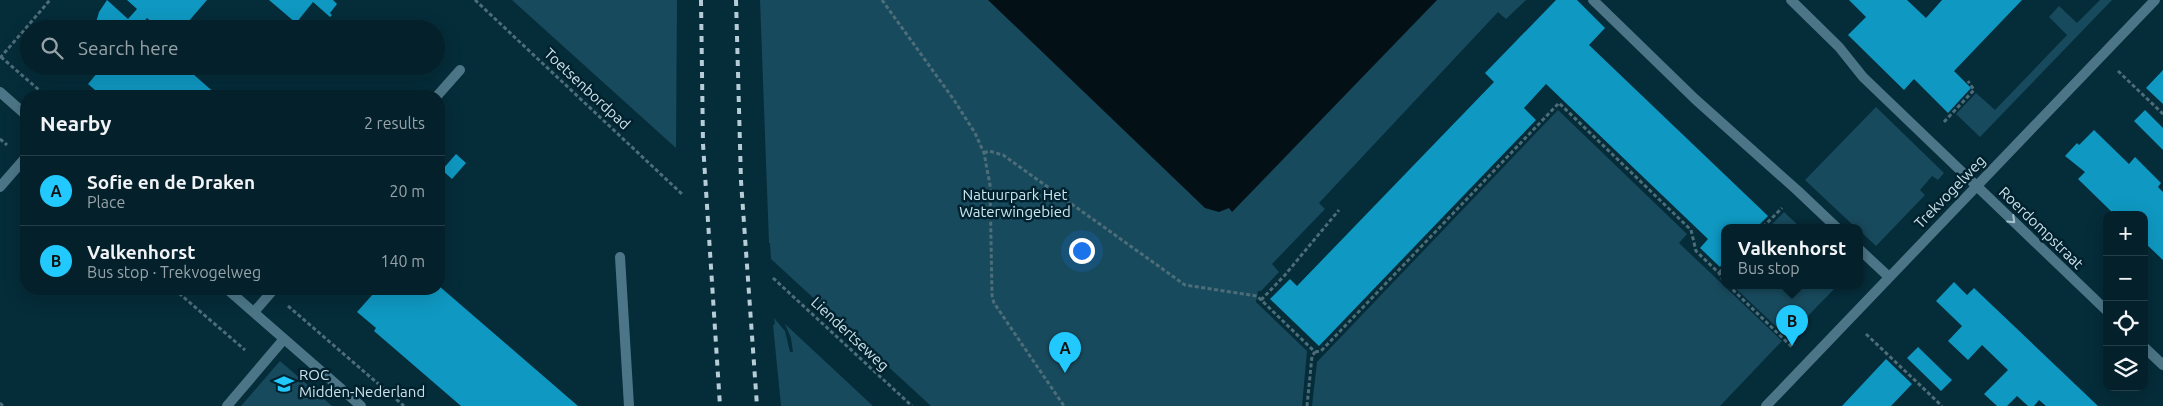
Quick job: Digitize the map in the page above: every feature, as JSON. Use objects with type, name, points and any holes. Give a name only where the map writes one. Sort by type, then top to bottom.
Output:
[{"type":"street","points":[[1592,0],[1695,100],[1833,224]]},
{"type":"street","name":"Roerdompstraat","points":[[1791,0],[1839,47],[1863,77],[2103,307]]},
{"type":"street","name":"Trekvogelweg","points":[[1766,406],[2155,0]]},
{"type":"street","points":[[442,90],[460,70]]},
{"type":"street","points":[[0,92],[20,110]]},
{"type":"street","points":[[0,187],[20,164]]},
{"type":"street","points":[[1863,253],[1889,277]]},
{"type":"street","points":[[620,257],[629,406]]},
{"type":"street","points":[[234,295],[361,406]]},
{"type":"street","points":[[254,312],[269,295]]},
{"type":"street","points":[[227,406],[284,338]]},
{"type":"street","points":[[2148,352],[2163,366]]},
{"type":"path","points":[[33,20],[50,0]]},
{"type":"path","name":"Toetsenbordpad","points":[[475,0],[683,195]]},
{"type":"path","points":[[882,0],[954,100],[975,133],[984,153],[990,185],[992,295],[994,303],[1064,406]]},
{"type":"path","points":[[20,35],[0,58],[20,75]]},
{"type":"path","points":[[2102,56],[2163,114]]},
{"type":"path","points":[[21,75],[39,90]]},
{"type":"path","points":[[1928,139],[1974,90],[1968,81]]},
{"type":"path","points":[[1307,406],[1312,356],[1315,352],[1321,351],[1559,103],[1691,230],[1696,251],[1721,277]]},
{"type":"path","points":[[984,153],[989,151],[1003,155],[1185,284],[1257,296],[1315,352]]},
{"type":"path","points":[[1261,300],[1339,210]]},
{"type":"path","name":"Liendertseweg","points":[[772,278],[912,406]]},
{"type":"path","points":[[1732,289],[1808,361]]},
{"type":"path","points":[[181,295],[262,364]]},
{"type":"path","points":[[279,295],[404,406]]},
{"type":"path","points":[[1850,318],[1942,406]]},
{"type":"path","points":[[0,403],[3,406]]},
{"type":"green space","points":[[512,0],[677,0],[676,148]]},
{"type":"green space","name":"Natuurpark Het Waterwingebied","points":[[760,0],[1526,0],[1506,19],[1498,12],[1319,203],[1325,209],[1272,264],[1279,272],[1261,291],[1258,291],[1256,302],[1307,351],[1302,406],[931,406],[771,259]]},
{"type":"green space","points":[[2100,0],[2112,0],[1980,137],[1956,114],[1976,93],[1995,110],[2067,35],[2049,17],[2059,6],[2077,23]]},
{"type":"green space","points":[[1876,107],[1944,173],[1938,180],[1932,176],[1920,190],[1925,195],[1876,246],[1863,234],[1863,224],[1852,224],[1805,180]]},
{"type":"green space","points":[[1558,110],[1687,234],[1679,243],[1721,283],[1721,289],[1727,289],[1782,341],[1720,406],[1312,406],[1317,362]]},
{"type":"green space","points":[[1784,212],[1797,224],[1772,224]]},
{"type":"green space","points":[[1736,289],[1834,289],[1805,319],[1801,316],[1784,334]]},
{"type":"green space","points":[[774,318],[785,331],[790,352],[793,352],[791,338],[785,324],[873,406],[781,406],[773,325],[775,324]]},
{"type":"green space","name":"ROC Midden-Nederland","points":[[280,361],[332,406],[241,406]]},
{"type":"shaded area","points":[[988,0],[1437,0],[1232,212],[1229,208],[1219,212],[1205,208]]},
{"type":"building","points":[[107,0],[128,19],[137,9],[127,0],[207,0],[190,20],[149,20],[147,18],[145,20],[97,20],[99,12]]},
{"type":"building","points":[[269,0],[333,0],[337,4],[330,13],[332,15],[330,17],[313,2],[298,20],[292,20]]},
{"type":"building","points":[[1556,0],[1577,0],[1605,28],[1589,45],[1768,216],[1760,224],[1721,224],[1720,267],[1700,248],[1708,239],[1546,84],[1524,108],[1536,120],[1319,346],[1270,299],[1290,279],[1297,286],[1494,82],[1485,73]]},
{"type":"building","points":[[1849,0],[1907,0],[1926,18],[1942,0],[2022,0],[1954,71],[1971,88],[1948,113],[1914,79],[1904,90],[1848,35],[1866,17]]},
{"type":"building","points":[[2163,70],[2163,104],[2146,88]]},
{"type":"building","points":[[96,75],[194,75],[211,90],[95,90],[88,84]]},
{"type":"building","points":[[2145,110],[2163,128],[2163,150],[2134,121]]},
{"type":"building","points":[[2094,130],[2129,164],[2135,157],[2161,183],[2158,187],[2163,192],[2163,260],[2148,246],[2148,211],[2111,211],[2078,179],[2085,172],[2065,156],[2077,143],[2079,145]]},
{"type":"building","points":[[456,154],[466,163],[452,179],[445,173],[445,167]]},
{"type":"building","points":[[1954,282],[1967,295],[1974,288],[2098,406],[2046,406],[2039,400],[2034,406],[2028,406],[2017,396],[2007,406],[1997,406],[1984,394],[2008,370],[1982,345],[1968,360],[1948,341],[1962,326],[1936,301]]},
{"type":"building","points":[[445,291],[578,406],[461,406],[374,331],[376,328],[357,312],[372,295],[445,295]]},
{"type":"building","points":[[1918,347],[1952,380],[1941,391],[1907,358]]},
{"type":"building","points":[[1886,359],[1912,384],[1891,406],[1842,406]]},
{"type":"railway","points":[[701,0],[703,144],[720,406]]},
{"type":"railway","points":[[736,0],[741,181],[757,406]]},
{"type":"place","name":"Valkenhorst","points":[[1792,346]]},
{"type":"place","name":"Sofie en de Draken","points":[[1065,373]]},
{"type":"place","name":"ROC Midden-Nederland","points":[[284,384]]}]
